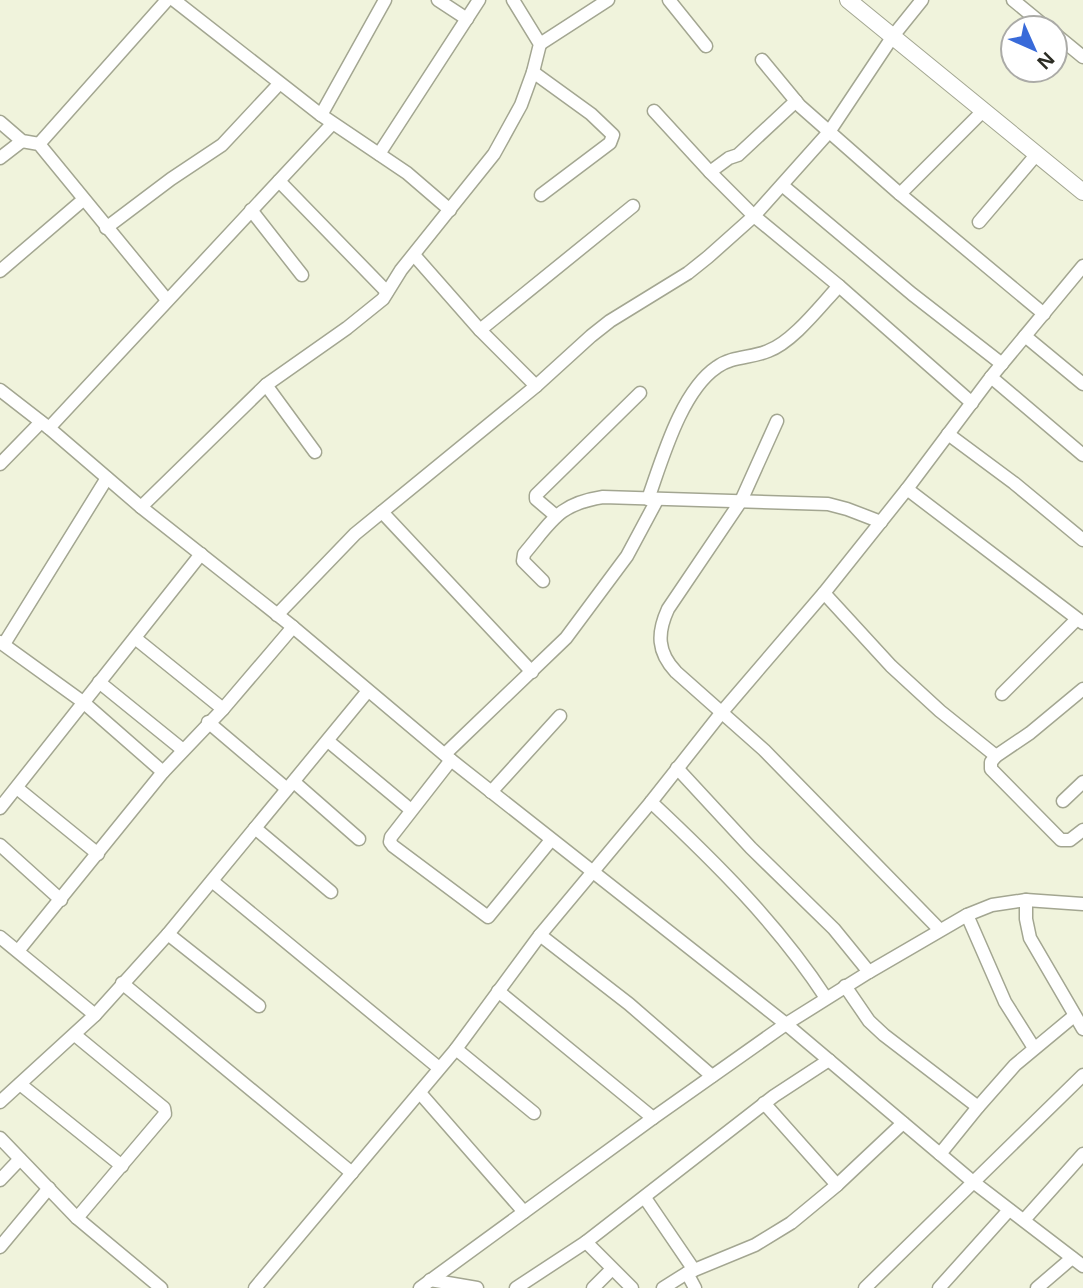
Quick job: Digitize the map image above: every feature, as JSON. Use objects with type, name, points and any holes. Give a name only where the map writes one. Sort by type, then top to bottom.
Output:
[{"type":"street","points":[[39,144],[167,0]]},
{"type":"street","points":[[179,4],[195,0]]},
{"type":"street","points":[[321,116],[385,0]]},
{"type":"street","points":[[438,0],[467,19]]},
{"type":"street","points":[[379,154],[479,0]]},
{"type":"street","points":[[513,0],[540,44]]},
{"type":"street","points":[[141,507],[266,385],[378,304],[494,154],[510,128],[533,72],[540,44],[608,0]]},
{"type":"street","points":[[670,0],[706,46]]},
{"type":"street","points":[[848,0],[1083,192]]},
{"type":"street","points":[[277,615],[355,534],[536,386],[610,321],[688,273],[754,216],[829,132],[893,36],[922,0]]},
{"type":"street","points":[[1013,0],[1030,14]]},
{"type":"street","points":[[179,4],[321,116],[417,181],[450,210]]},
{"type":"street","points":[[1069,46],[1083,57]]},
{"type":"street","points":[[762,60],[796,102],[829,132],[1044,314]]},
{"type":"street","points":[[533,72],[591,114],[612,135],[610,143],[541,195]]},
{"type":"street","points":[[106,228],[170,179],[222,145],[279,84]]},
{"type":"street","points":[[710,172],[729,158],[738,156],[796,102]]},
{"type":"street","points":[[900,194],[984,110]]},
{"type":"street","points":[[654,111],[754,216],[839,286],[972,403]]},
{"type":"street","points":[[0,122],[22,141],[39,144],[167,300]]},
{"type":"street","points":[[0,464],[117,357],[332,124]]},
{"type":"street","points":[[0,158],[22,141]]},
{"type":"street","points":[[979,222],[1037,155]]},
{"type":"street","points":[[279,181],[387,292]]},
{"type":"street","points":[[782,186],[912,294],[1002,364]]},
{"type":"street","points":[[0,271],[83,200]]},
{"type":"street","points":[[481,330],[633,206]]},
{"type":"street","points":[[251,210],[302,275]]},
{"type":"street","points":[[414,255],[536,386]]},
{"type":"street","points":[[255,1288],[456,1049],[540,935],[651,803],[722,712],[824,593],[991,377],[1083,266]]},
{"type":"street","points":[[551,840],[490,916],[486,916],[390,842],[448,757],[566,638],[626,556],[652,500],[680,415],[707,376],[718,366],[734,359],[769,351],[784,342],[839,286]]},
{"type":"street","points":[[1026,336],[1083,384]]},
{"type":"street","points":[[991,377],[1083,455]]},
{"type":"street","points":[[266,385],[316,452]]},
{"type":"street","points":[[0,390],[293,628],[367,692],[786,1024],[972,1181],[1083,1266]]},
{"type":"street","points":[[556,516],[536,499],[536,495],[640,393]]},
{"type":"street","points":[[777,421],[741,501],[668,609],[661,624],[659,645],[666,661],[831,816],[940,930]]},
{"type":"street","points":[[948,434],[1014,483],[1083,540]]},
{"type":"street","points":[[107,478],[2,643],[83,702],[163,772]]},
{"type":"street","points":[[907,489],[1080,621],[1002,694]]},
{"type":"street","points":[[543,581],[522,557],[556,516],[570,505],[603,497],[828,504],[881,522]]},
{"type":"street","points":[[382,512],[532,672]]},
{"type":"street","points":[[0,808],[201,554]]},
{"type":"street","points":[[824,593],[891,666],[940,711],[996,756]]},
{"type":"street","points":[[18,951],[163,772],[223,709],[293,628]]},
{"type":"street","points":[[135,638],[223,709]]},
{"type":"street","points":[[99,682],[183,750]]},
{"type":"street","points":[[1083,689],[991,762],[991,769],[1061,840],[1070,840],[1083,830]]},
{"type":"street","points":[[0,1102],[95,1015],[212,881],[367,692]]},
{"type":"street","points":[[491,792],[560,716]]},
{"type":"street","points":[[208,722],[359,839]]},
{"type":"street","points":[[328,741],[411,810]]},
{"type":"street","points":[[677,768],[751,848],[834,929],[869,972]]},
{"type":"street","points":[[1063,801],[1083,782]]},
{"type":"street","points":[[17,788],[98,854]]},
{"type":"street","points":[[651,803],[739,887],[807,968],[826,998]]},
{"type":"street","points":[[255,828],[331,892]]},
{"type":"street","points":[[0,845],[61,900]]},
{"type":"street","points":[[212,881],[439,1068]]},
{"type":"street","points":[[425,1284],[786,1024],[940,930],[992,905],[1026,900],[1083,904]]},
{"type":"street","points":[[1026,900],[1030,938],[1083,1029]]},
{"type":"street","points":[[967,915],[1005,1002],[1034,1048]]},
{"type":"street","points":[[167,934],[259,1006]]},
{"type":"street","points":[[540,935],[629,1004],[712,1076]]},
{"type":"street","points":[[0,937],[95,1015]]},
{"type":"street","points":[[122,983],[352,1173]]},
{"type":"street","points":[[845,986],[869,1021],[884,1035],[978,1107]]},
{"type":"street","points":[[498,992],[653,1118]]},
{"type":"street","points":[[940,1154],[1015,1065],[1074,1016]]},
{"type":"street","points":[[75,1035],[164,1108],[164,1114],[77,1218]]},
{"type":"street","points":[[456,1049],[534,1113]]},
{"type":"street","points":[[516,1288],[586,1242],[765,1103],[829,1060]]},
{"type":"street","points":[[864,1288],[1083,1075]]},
{"type":"street","points":[[20,1084],[122,1166]]},
{"type":"street","points":[[420,1093],[524,1212]]},
{"type":"street","points":[[765,1103],[837,1185]]},
{"type":"street","points":[[663,1288],[691,1271],[755,1245],[791,1223],[837,1185],[903,1123]]},
{"type":"street","points":[[0,1138],[77,1218],[161,1288]]},
{"type":"street","points":[[1024,1220],[1083,1154]]},
{"type":"street","points":[[0,1180],[20,1158]]},
{"type":"street","points":[[0,1247],[49,1188]]},
{"type":"street","points":[[645,1198],[691,1271],[695,1288]]},
{"type":"street","points":[[939,1288],[1009,1210]]},
{"type":"street","points":[[586,1242],[632,1288]]},
{"type":"street","points":[[1037,1288],[1072,1258]]},
{"type":"street","points":[[593,1288],[612,1269]]},
{"type":"street","points":[[425,1284],[477,1288]]}]
